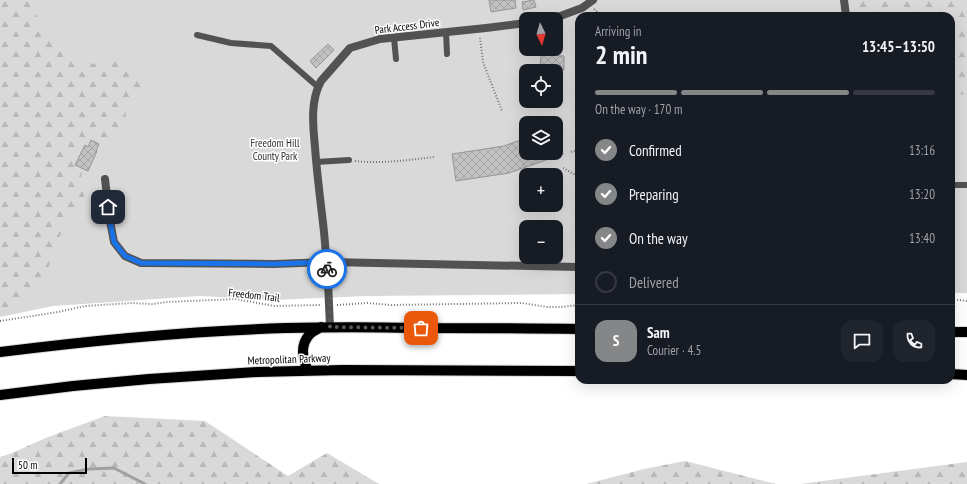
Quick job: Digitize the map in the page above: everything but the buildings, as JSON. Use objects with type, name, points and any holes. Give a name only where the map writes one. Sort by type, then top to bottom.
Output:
[{"type":"main road","points":[[0,352],[173,334],[244,330],[325,327],[575,329]]},
{"type":"main road","points":[[308,370],[303,357],[303,345],[311,333],[325,327]]},
{"type":"main road","points":[[955,332],[967,332]]},
{"type":"main road","name":"Metropolitan Parkway","points":[[0,395],[149,379],[308,370],[575,371]]},
{"type":"main road","points":[[955,374],[967,374]]},
{"type":"street","points":[[844,0],[846,12]]},
{"type":"street","points":[[563,15],[593,4]]},
{"type":"street","name":"Park Access Drive","points":[[325,327],[330,305],[313,123],[315,99],[318,87],[323,79],[350,48],[380,39],[519,24]]},
{"type":"street","points":[[105,179],[114,242],[125,256],[141,263],[274,264],[327,262],[575,267]]},
{"type":"lane","points":[[446,32],[448,54]]},
{"type":"lane","points":[[197,35],[231,43],[271,46],[318,87]]},
{"type":"lane","points":[[394,38],[396,59]]},
{"type":"lane","points":[[316,162],[348,160]]},
{"type":"lane","points":[[955,184],[967,185]]},
{"type":"path","points":[[478,29],[483,62],[502,111]]},
{"type":"path","points":[[571,152],[575,150]]},
{"type":"path","points":[[348,160],[378,163],[434,157]]},
{"type":"path","points":[[563,168],[575,175]]},
{"type":"path","name":"Freedom Trail","points":[[0,321],[58,312],[85,306],[236,299],[274,306],[368,303],[391,305],[522,303],[546,307],[575,305]]},
{"type":"path","points":[[955,300],[967,301]]},
{"type":"green space","name":"Freedom Hill County Park","points":[[0,0],[967,0],[967,293],[955,293],[955,12],[575,12],[575,294],[367,296],[273,300],[200,296],[53,306],[0,317]]},
{"type":"green space","points":[[0,0],[28,0],[49,36],[69,57],[90,64],[121,59],[138,75],[143,88],[139,100],[125,105],[126,121],[122,136],[93,147],[84,161],[81,178],[85,202],[61,233],[41,287],[5,311],[0,312]]},
{"type":"green space","points":[[856,0],[967,0],[967,95],[955,94],[955,12],[857,12]]},
{"type":"green space","points":[[105,416],[205,421],[288,476],[327,453],[379,484],[0,484],[0,457]]},
{"type":"green space","points":[[685,461],[776,484],[586,484],[644,469]]},
{"type":"green space","points":[[967,462],[967,484],[800,484]]},
{"type":"waterway","points":[[60,484],[69,473],[89,469],[114,468],[145,484]]},
{"type":"way so far","points":[[327,269],[330,327],[421,328]]},
{"type":"route","points":[[108,207],[114,242],[125,256],[141,263],[274,264],[327,262],[327,269]]}]
